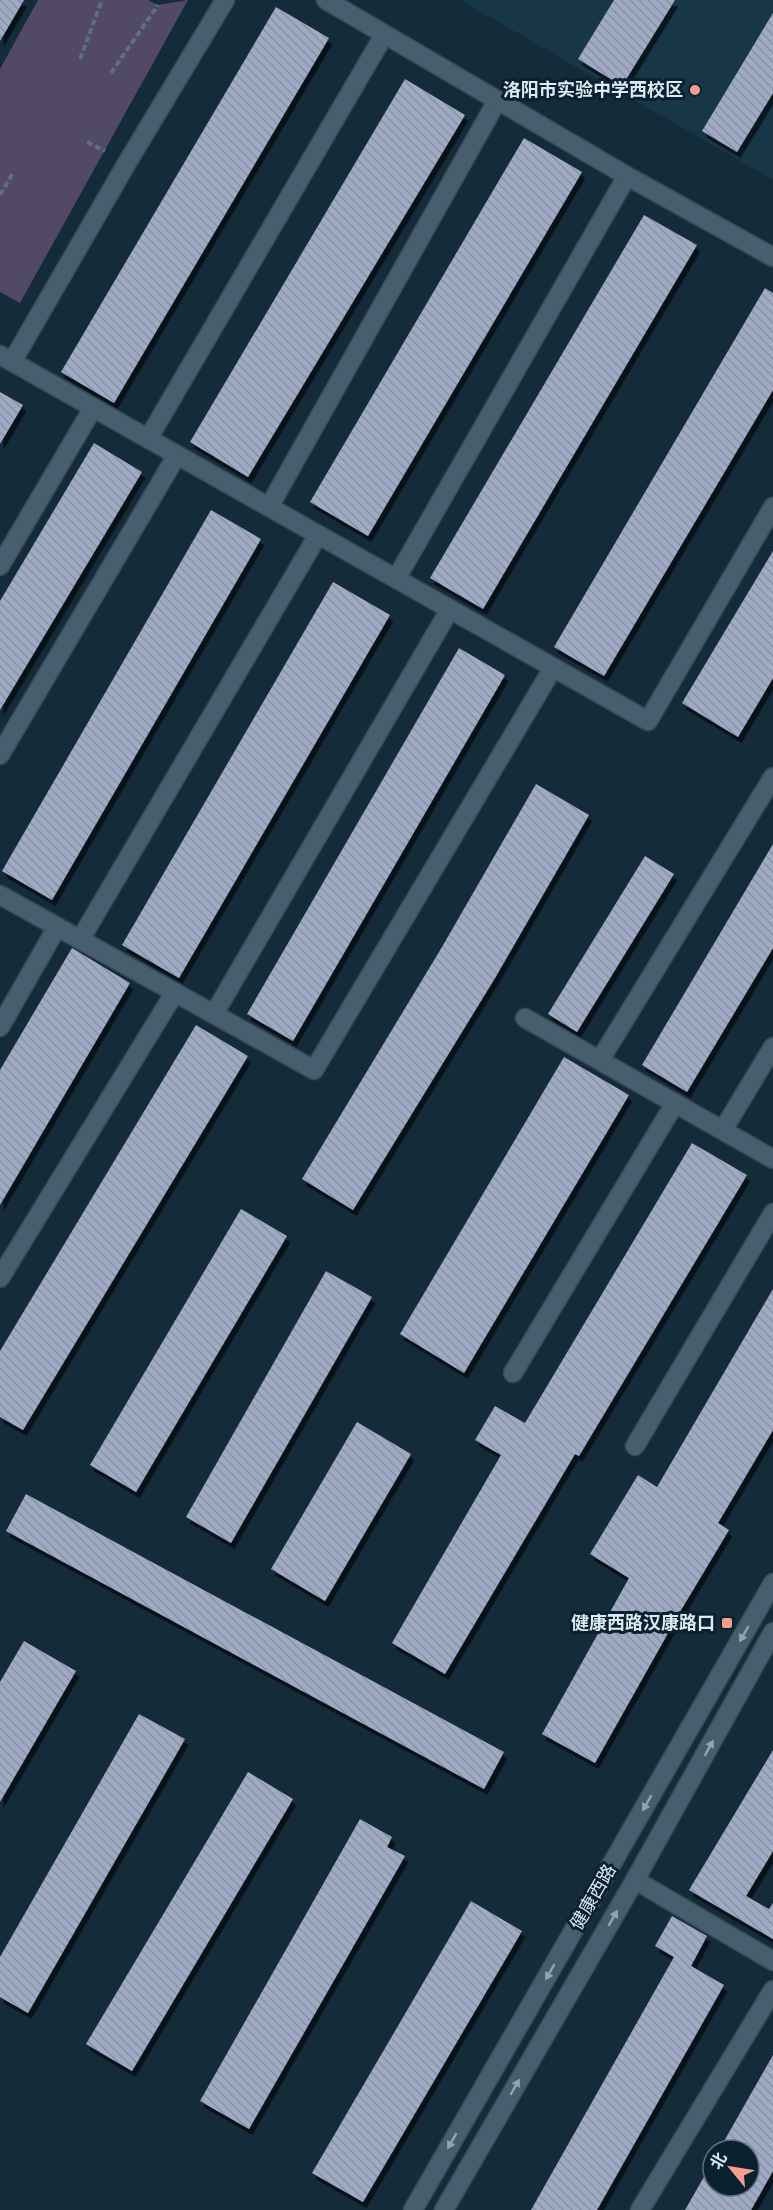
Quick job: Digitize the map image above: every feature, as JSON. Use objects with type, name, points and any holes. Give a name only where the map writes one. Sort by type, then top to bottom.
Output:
[{"type":"street","points":[[225,0],[6,359],[648,721],[773,507]]},
{"type":"street","points":[[337,3],[384,35],[497,101],[773,257]]},
{"type":"street","points":[[147,439],[384,35]]},
{"type":"street","points":[[268,507],[497,101]]},
{"type":"street","points":[[396,579],[627,176]]},
{"type":"street","points":[[0,566],[93,408]]},
{"type":"street","points":[[0,755],[177,455]]},
{"type":"street","points":[[81,940],[318,535]]},
{"type":"street","points":[[214,1014],[450,609]]},
{"type":"street","points":[[0,895],[314,1070],[553,668]]},
{"type":"street","points":[[600,1060],[773,777]]},
{"type":"street","points":[[0,1027],[57,927]]},
{"type":"street","points":[[0,1278],[175,992]]},
{"type":"street","points":[[525,1018],[773,1159]]},
{"type":"street","points":[[723,1130],[773,1047]]},
{"type":"street","points":[[513,1373],[675,1103]]},
{"type":"street","points":[[635,1446],[773,1213]]},
{"type":"street","name":"健康西路","points":[[413,2210],[773,1583]]},
{"type":"street","name":"健康西路","points":[[444,2210],[635,1880],[773,1632]]},
{"type":"street","points":[[635,1880],[773,1961]]},
{"type":"street","points":[[640,2210],[773,1990]]},
{"type":"path","points":[[80,59],[102,0]]},
{"type":"path","points":[[111,73],[158,5]]},
{"type":"path","points":[[0,195],[13,172]]},
{"type":"shaded area","points":[[38,0],[148,0],[158,5],[188,0],[20,303],[0,292],[0,69]]},
{"type":"shaded area","name":"洛阳市实验中学西校区","points":[[460,0],[773,0],[773,180]]},
{"type":"building","points":[[0,0],[24,0],[0,41]]},
{"type":"building","points":[[614,0],[675,0],[622,86],[578,59]]},
{"type":"building","points":[[276,7],[329,38],[114,403],[61,372]]},
{"type":"building","points":[[773,13],[773,93],[737,152],[702,131]]},
{"type":"building","points":[[405,79],[465,115],[248,477],[190,442]]},
{"type":"building","points":[[524,138],[582,172],[368,536],[310,502]]},
{"type":"building","points":[[644,215],[697,245],[483,609],[430,578]]},
{"type":"building","points":[[765,288],[773,293],[773,390],[604,676],[554,647]]},
{"type":"building","points":[[0,392],[23,405],[0,444]]},
{"type":"building","points":[[94,443],[142,472],[0,710],[0,601]]},
{"type":"building","points":[[211,510],[261,539],[52,900],[2,871]]},
{"type":"building","points":[[773,551],[773,678],[738,737],[682,703]]},
{"type":"building","points":[[333,582],[390,615],[179,978],[122,945]]},
{"type":"building","points":[[459,648],[505,675],[293,1041],[247,1014]]},
{"type":"building","points":[[536,784],[589,815],[495,978],[353,1210],[302,1179],[442,947]]},
{"type":"building","points":[[773,844],[773,948],[687,1092],[642,1065]]},
{"type":"building","points":[[645,856],[674,874],[577,1032],[548,1014]]},
{"type":"building","points":[[72,948],[130,983],[0,1205],[0,1070]]},
{"type":"building","points":[[196,1025],[248,1056],[23,1430],[0,1417],[0,1351]]},
{"type":"building","points":[[564,1057],[629,1095],[464,1373],[400,1334]]},
{"type":"building","points":[[692,1143],[747,1175],[579,1456],[575,1454],[445,1674],[392,1643],[501,1455],[475,1440],[495,1406],[525,1423]]},
{"type":"building","points":[[241,1209],[287,1236],[136,1492],[90,1465]]},
{"type":"building","points":[[326,1271],[372,1297],[231,1543],[186,1517]]},
{"type":"building","points":[[773,1289],[773,1430],[718,1523],[729,1530],[595,1763],[542,1734],[629,1578],[590,1554],[638,1475],[657,1487]]},
{"type":"building","points":[[357,1422],[411,1454],[325,1601],[271,1569]]},
{"type":"building","points":[[26,1494],[504,1752],[484,1789],[6,1531]]},
{"type":"building","points":[[24,1641],[76,1671],[0,1802],[0,1682]]},
{"type":"building","points":[[139,1714],[185,1739],[28,2013],[0,1997],[0,1957]]},
{"type":"building","points":[[773,1750],[773,1851],[746,1896],[769,1909],[773,1903],[773,1939],[689,1890]]},
{"type":"building","points":[[248,1772],[293,1799],[132,2071],[86,2044]]},
{"type":"building","points":[[360,1819],[392,1837],[387,1847],[405,1856],[249,2129],[200,2101]]},
{"type":"building","points":[[471,1901],[522,1931],[363,2202],[312,2173]]},
{"type":"building","points":[[672,1916],[707,1936],[691,1966],[724,1985],[597,2210],[531,2210],[674,1957],[655,1946]]},
{"type":"building","points":[[773,2055],[773,2171],[761,2192],[761,2138],[726,2138]]},
{"type":"building","points":[[701,2182],[701,2198],[758,2198],[751,2210],[685,2210]]},
{"type":"place","name":"洛阳市实验中学西校区","points":[[695,90]]},
{"type":"place","name":"健康西路汉康路口","points":[[727,1623]]}]
